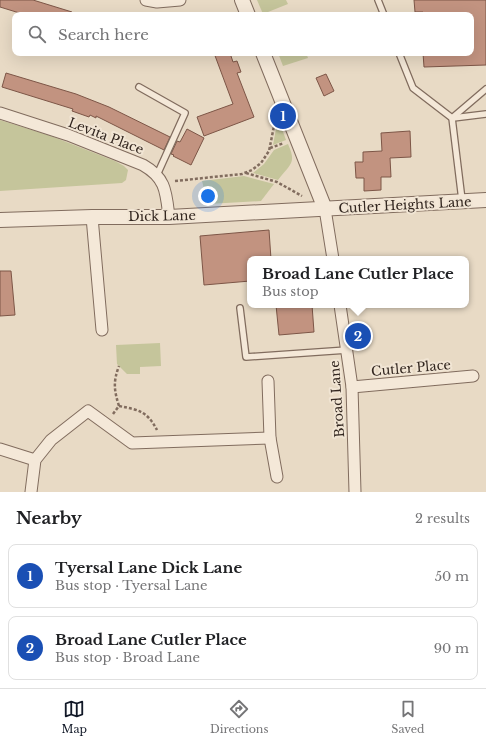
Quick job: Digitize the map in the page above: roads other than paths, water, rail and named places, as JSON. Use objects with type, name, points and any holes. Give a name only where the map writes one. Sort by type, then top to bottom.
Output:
[{"type":"street","points":[[146,0],[157,2],[180,0]]},
{"type":"street","points":[[242,0],[247,12]]},
{"type":"street","points":[[264,56],[325,209],[332,256]]},
{"type":"street","name":"Levita Place","points":[[0,114],[75,138],[143,165],[160,179]]},
{"type":"street","points":[[160,179],[166,191],[169,217]]},
{"type":"street","name":"Cutler Heights Lane","points":[[325,209],[486,200]]},
{"type":"street","name":"Dick Lane","points":[[0,220],[92,217],[169,217],[325,209]]},
{"type":"street","points":[[92,217],[102,330]]},
{"type":"street","name":"Broad Lane","points":[[340,308],[352,387],[355,492]]},
{"type":"street","name":"Cutler Place","points":[[352,387],[473,376]]},
{"type":"street","points":[[268,381],[270,438],[277,478]]},
{"type":"street","points":[[31,492],[35,460],[51,440],[88,411],[132,443],[270,438]]},
{"type":"street","points":[[0,449],[35,460]]},
{"type":"lane","points":[[378,0],[383,12]]},
{"type":"lane","points":[[400,56],[413,88],[452,118],[486,114]]},
{"type":"lane","points":[[139,87],[185,113],[160,179]]},
{"type":"lane","points":[[452,118],[486,89]]},
{"type":"lane","points":[[452,118],[462,201]]},
{"type":"lane","points":[[240,308],[246,357],[346,350]]},
{"type":"place","name":"Tyersal Lane Dick Lane","points":[[283,116]]},
{"type":"place","name":"Broad Lane Cutler Place","points":[[358,336]]}]
